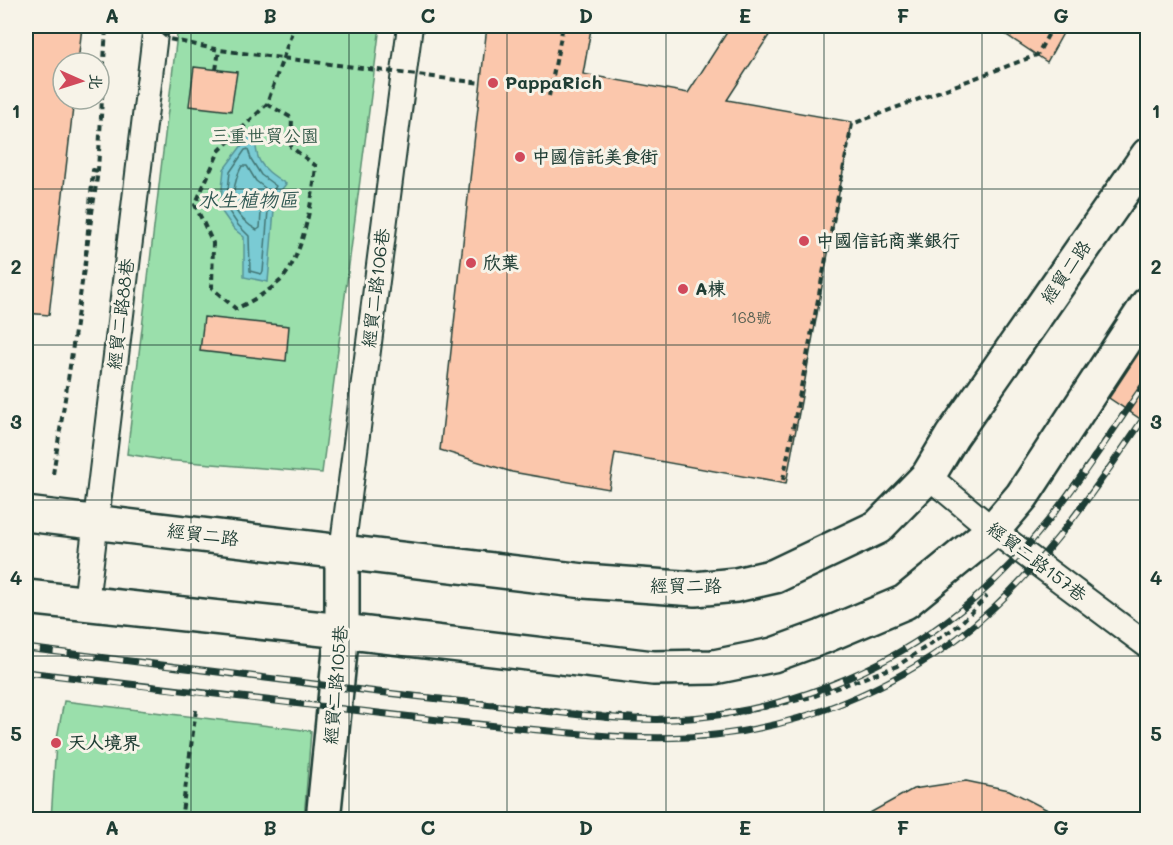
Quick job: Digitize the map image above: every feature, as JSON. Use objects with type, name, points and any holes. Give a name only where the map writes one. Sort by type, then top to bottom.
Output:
[{"type":"main road","name":"經貿二路","points":[[26,514],[584,581],[695,589],[736,585],[775,576],[878,527],[928,476],[952,436],[1148,155]]},
{"type":"main road","points":[[26,597],[342,631],[652,668],[714,667],[773,655],[905,602],[993,530],[1022,496],[1148,304]]},
{"type":"main road","name":"經貿二路105巷","points":[[323,819],[342,631],[342,551]]},
{"type":"street","name":"經貿二路88巷","points":[[86,603],[155,26]]},
{"type":"street","name":"經貿二路106巷","points":[[342,551],[410,26]]},
{"type":"street","name":"經貿二路157巷","points":[[928,476],[993,530],[1148,646]]},
{"type":"path","points":[[53,474],[98,171],[106,26]]},
{"type":"path","points":[[155,26],[169,39],[219,50],[481,83]]},
{"type":"path","points":[[267,104],[292,118],[291,147],[316,165],[312,199],[298,251],[281,280],[236,309],[212,288],[213,243],[195,205],[219,151],[267,104],[294,26]]},
{"type":"path","points":[[549,96],[563,26]]},
{"type":"path","points":[[783,480],[852,124],[1037,55],[1053,26]]},
{"type":"path","points":[[216,70],[219,50]]},
{"type":"path","points":[[85,266],[93,170],[98,171]]},
{"type":"path","points":[[1049,519],[1148,377]]},
{"type":"path","points":[[181,819],[196,710]]},
{"type":"green space","name":"三重世貿公園","points":[[178,26],[380,26],[322,473],[164,460],[127,454]]},
{"type":"green space","points":[[64,701],[311,731],[304,819],[51,819],[56,743]]},
{"type":"water","name":"水生植物區","points":[[255,128],[256,148],[260,162],[269,172],[286,184],[275,198],[268,282],[244,277],[244,237],[234,229],[220,209],[224,169]]},
{"type":"building","points":[[26,26],[82,26],[79,51],[51,51],[51,111],[73,111],[49,315],[26,313]]},
{"type":"building","name":"A棟","points":[[487,26],[563,26],[591,29],[583,74],[688,93],[731,26],[775,26],[727,100],[852,122],[786,484],[615,453],[609,489],[512,472],[440,450]]},
{"type":"building","points":[[993,26],[1067,26],[1047,62]]},
{"type":"building","points":[[194,67],[237,72],[231,111],[189,106]]},
{"type":"building","points":[[204,317],[289,326],[286,361],[200,351]]},
{"type":"building","points":[[1148,339],[1148,424],[1109,398]]},
{"type":"building","points":[[966,781],[1009,790],[1065,819],[859,819],[913,789]]},
{"type":"railway","points":[[26,648],[378,692],[605,717],[675,719],[714,716],[752,709],[827,687],[863,671],[930,633],[961,610],[989,586],[1040,531],[1063,502],[1148,379]]},
{"type":"railway","points":[[26,672],[496,726],[605,736],[693,737],[748,730],[780,723],[843,703],[903,674],[958,638],[987,614],[1062,533],[1148,412]]},
{"type":"place","name":"PappaRich","points":[[493,83]]},
{"type":"place","name":"中國信託美食街","points":[[520,157]]},
{"type":"place","name":"中國信託商業銀行","points":[[804,241]]},
{"type":"place","name":"欣葉","points":[[471,263]]},
{"type":"place","name":"A棟","points":[[683,289]]},
{"type":"place","name":"天人境界","points":[[56,743]]}]
